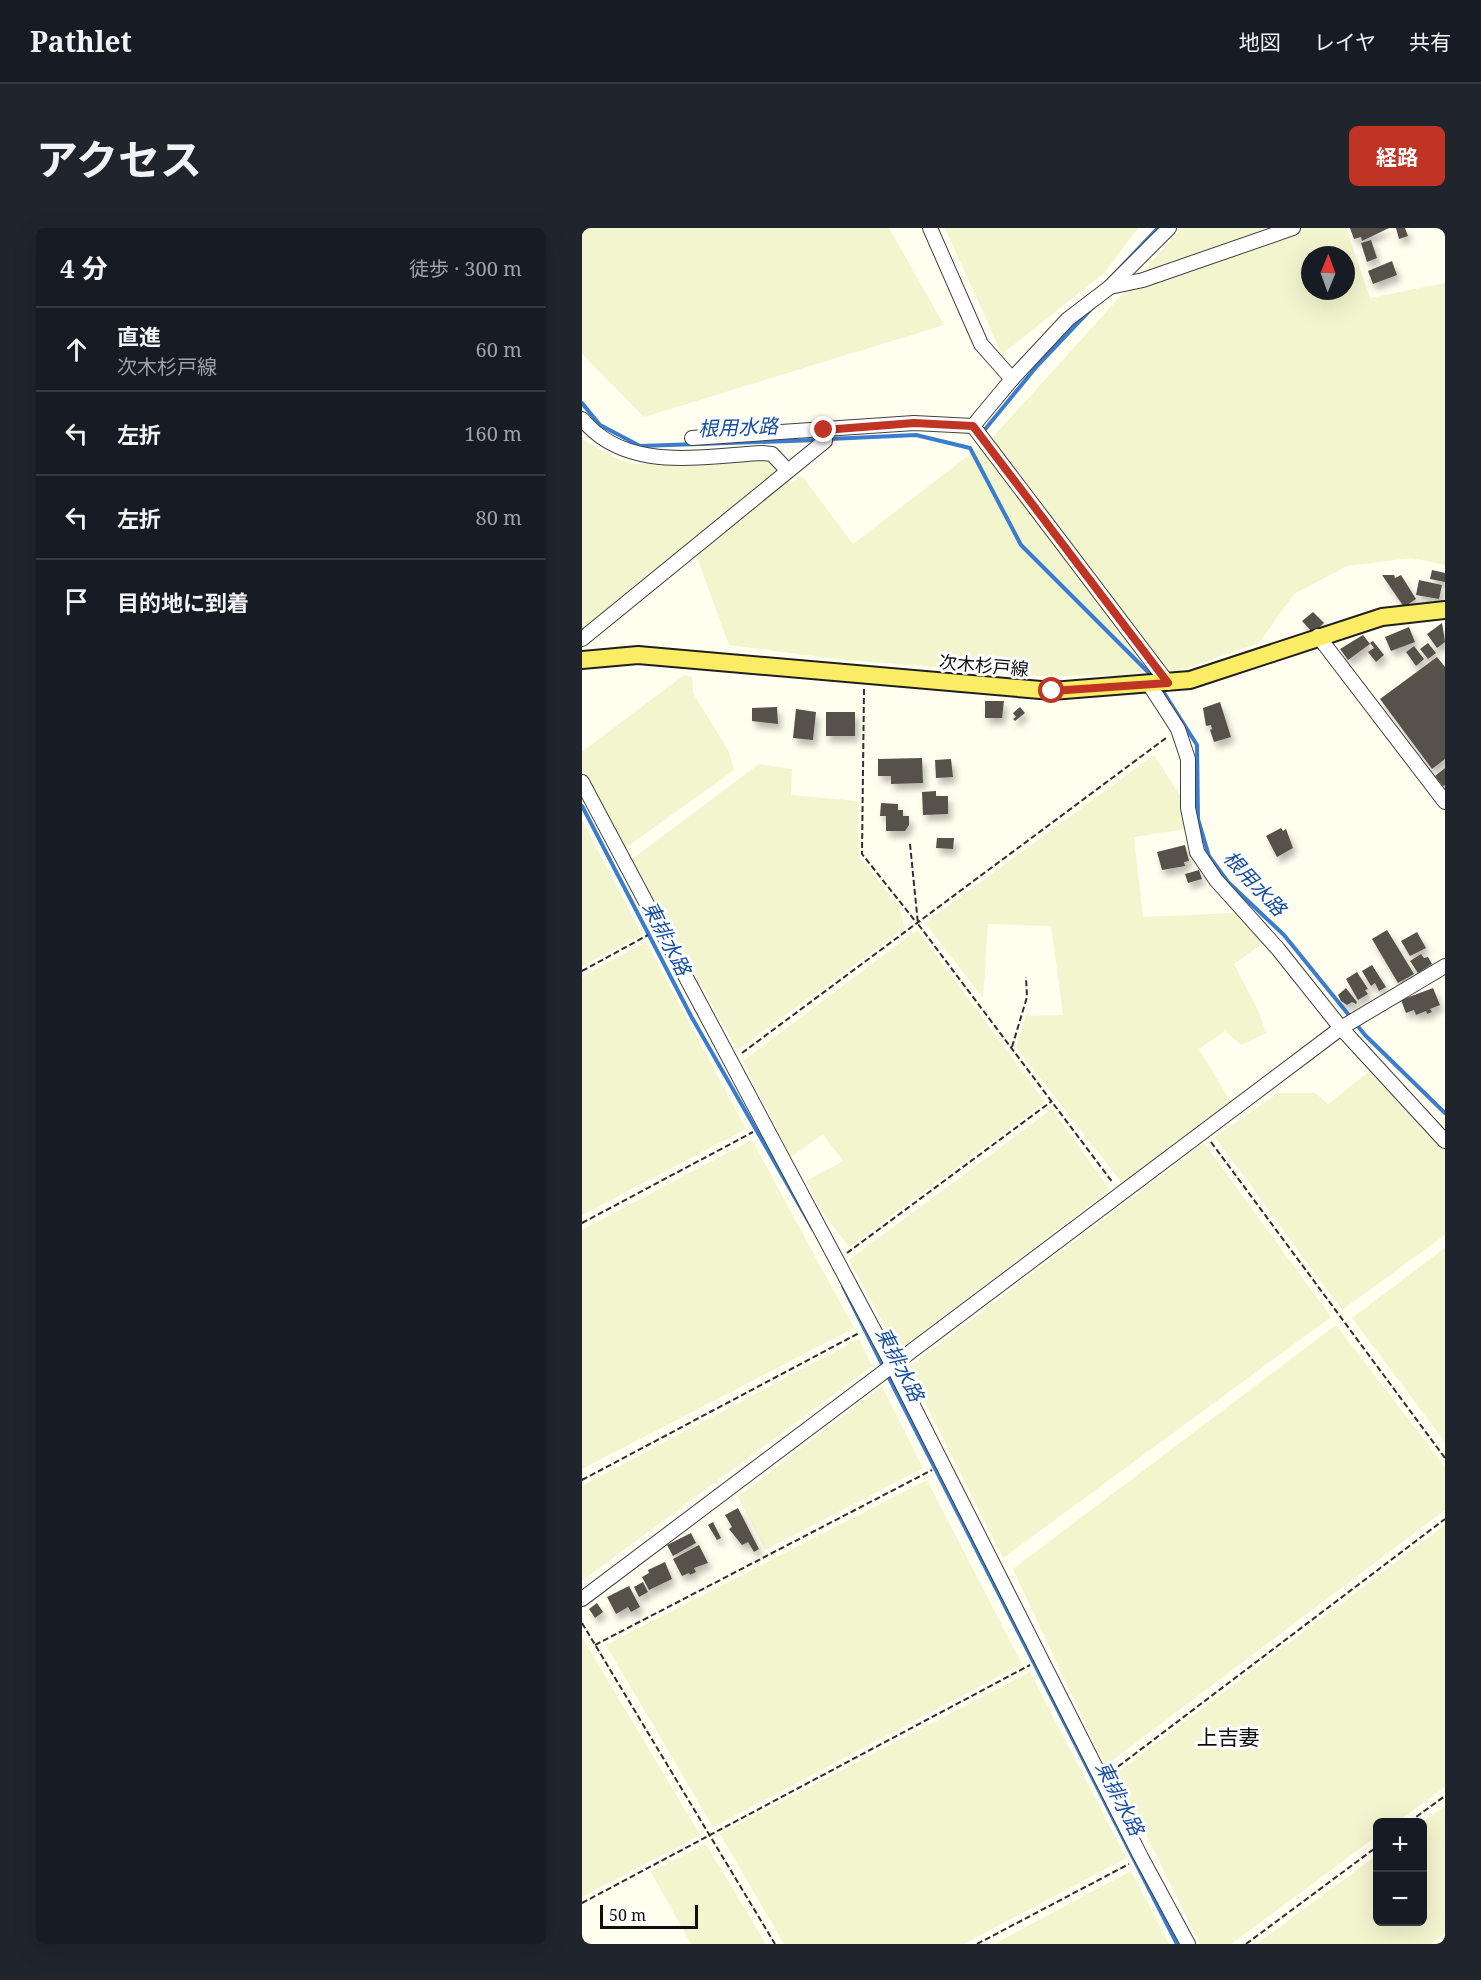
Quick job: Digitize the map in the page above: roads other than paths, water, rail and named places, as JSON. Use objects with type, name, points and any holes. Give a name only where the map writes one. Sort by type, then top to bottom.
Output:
[{"type":"main road","name":"次木杉戸線","points":[[582,660],[638,655],[1052,691],[1190,680],[1318,636],[1383,617],[1445,610]]},
{"type":"street","points":[[930,228],[981,344],[1012,379]]},
{"type":"street","points":[[973,426],[1012,379],[1068,319],[1110,287],[1169,228]]},
{"type":"street","points":[[1110,287],[1143,280],[1293,228]]},
{"type":"street","points":[[582,419],[595,435],[620,450],[646,458],[762,453],[772,454],[788,471]]},
{"type":"street","points":[[692,438],[824,436],[914,423],[973,426],[1168,683]]},
{"type":"street","points":[[582,639],[788,471],[824,436]]},
{"type":"street","points":[[1318,636],[1445,802]]},
{"type":"street","points":[[1149,684],[1178,729],[1188,759],[1188,807],[1197,852],[1216,880],[1278,949],[1341,1028],[1445,1141]]},
{"type":"street","points":[[582,782],[838,1260],[1101,1779],[1188,1944]]},
{"type":"street","points":[[582,1599],[1341,1028],[1445,966]]},
{"type":"waterway","points":[[1103,286],[1158,228]]},
{"type":"waterway","points":[[982,433],[1037,366],[1092,308]]},
{"type":"waterway","name":"根用水路","points":[[582,403],[600,425],[640,446],[818,440]]},
{"type":"waterway","name":"根用水路","points":[[829,439],[916,435],[970,448],[1021,545],[1153,677]]},
{"type":"waterway","name":"根用水路","points":[[1161,688],[1197,745],[1198,819],[1209,856],[1228,882],[1284,935],[1365,1035],[1445,1113]]},
{"type":"waterway","name":"東排水路","points":[[582,806],[691,1016],[813,1229]]},
{"type":"waterway","name":"東排水路","points":[[843,1286],[884,1368]]},
{"type":"waterway","name":"東排水路","points":[[887,1374],[1177,1944]]},
{"type":"district","name":"上吉妻","points":[[1228,1737]]}]
